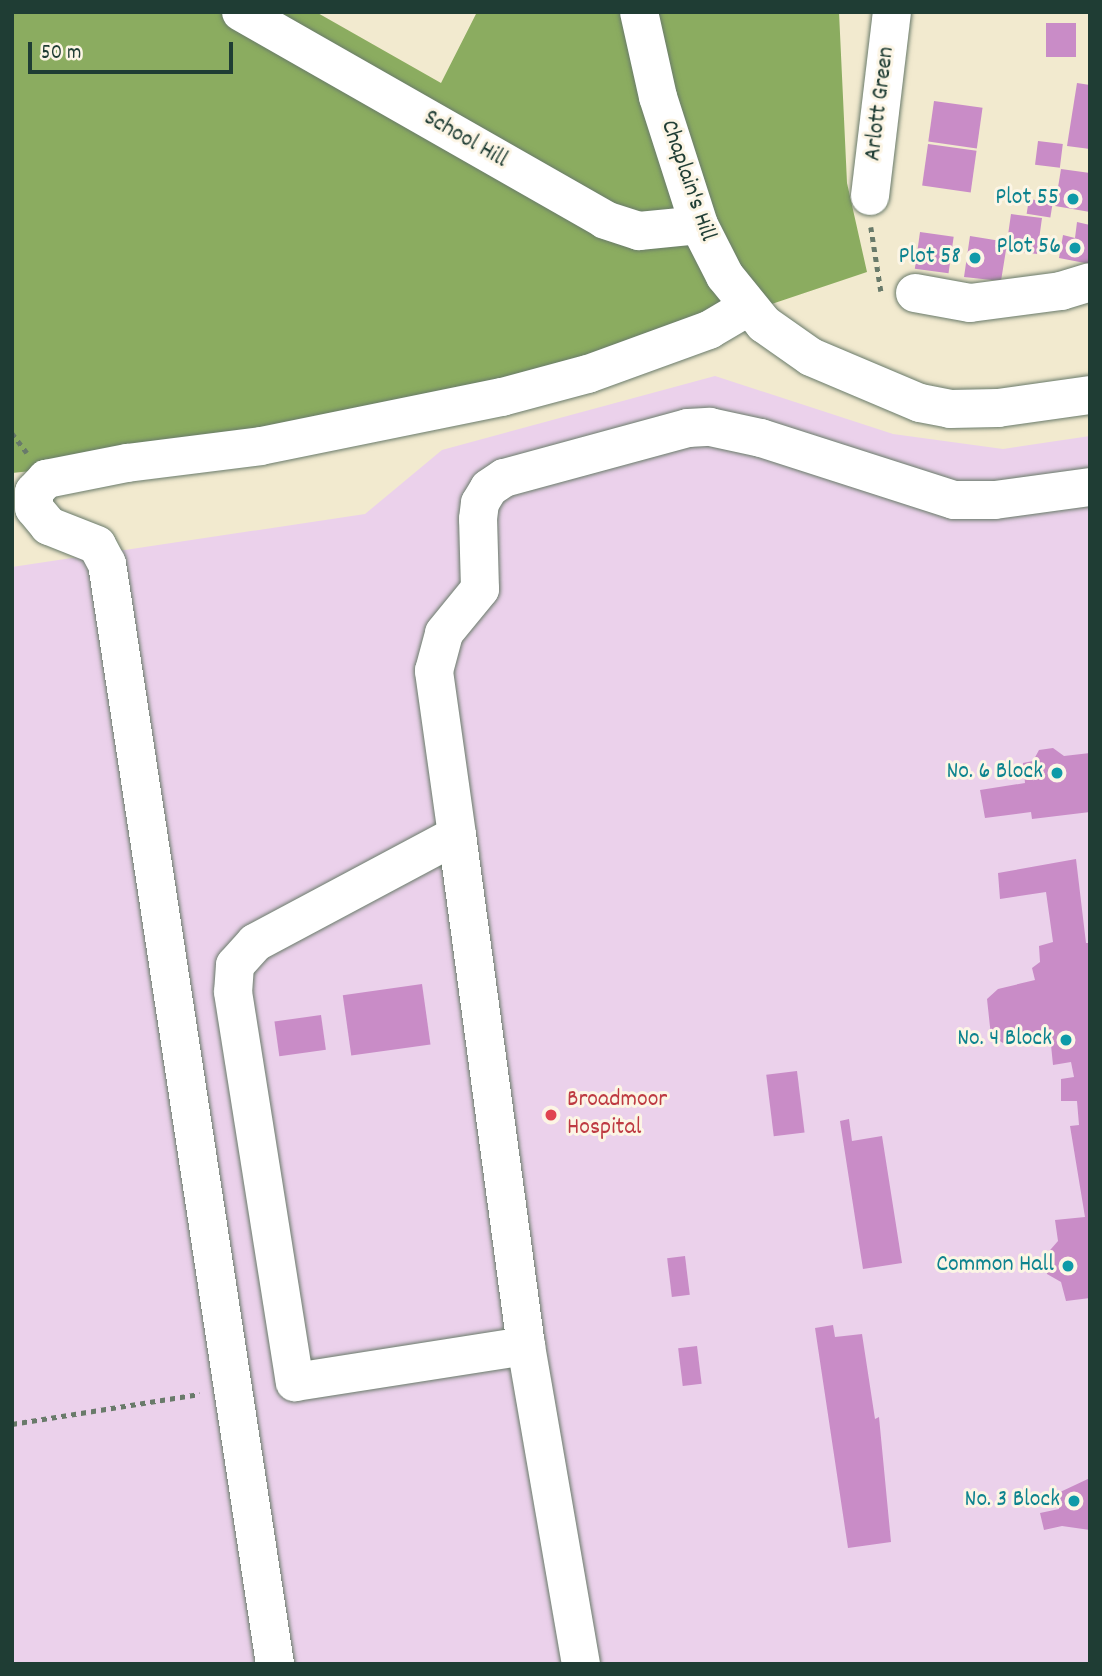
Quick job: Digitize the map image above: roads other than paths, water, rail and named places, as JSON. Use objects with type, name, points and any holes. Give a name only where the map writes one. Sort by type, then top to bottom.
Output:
[{"type":"street","name":"School Hill","points":[[241,12],[605,220],[639,231],[699,225]]},
{"type":"street","name":"Chaplain's Hill","points":[[639,12],[658,97],[699,225],[725,276],[748,307],[811,357],[920,403],[950,409],[998,408],[1090,395]]},
{"type":"street","name":"Arlott Green","points":[[870,196],[892,12]]},
{"type":"street","points":[[915,293],[970,303],[1061,291],[1090,282]]},
{"type":"street","points":[[275,1664],[107,564],[97,545],[49,526],[34,508],[34,492],[46,479],[127,463],[261,446],[502,397],[588,374],[709,330],[748,307]]},
{"type":"street","points":[[580,1664],[526,1346],[435,656],[444,633],[480,589],[480,503],[489,488],[504,478],[688,428],[710,427],[749,435],[954,500],[995,500],[1090,487]]},
{"type":"street","points":[[457,835],[255,943],[235,965],[233,992],[295,1382],[526,1346]]},
{"type":"place","name":"Plot 55","points":[[1073,199]]},
{"type":"place","name":"Plot 56","points":[[1075,248]]},
{"type":"place","name":"Plot 58","points":[[975,258]]},
{"type":"place","name":"No. 6 Block","points":[[1057,773]]},
{"type":"place","name":"No. 4 Block","points":[[1066,1040]]},
{"type":"place","name":"Broadmoor Hospital","points":[[551,1115]]},
{"type":"place","name":"Common Hall","points":[[1068,1266]]},
{"type":"place","name":"No. 3 Block","points":[[1074,1501]]}]
